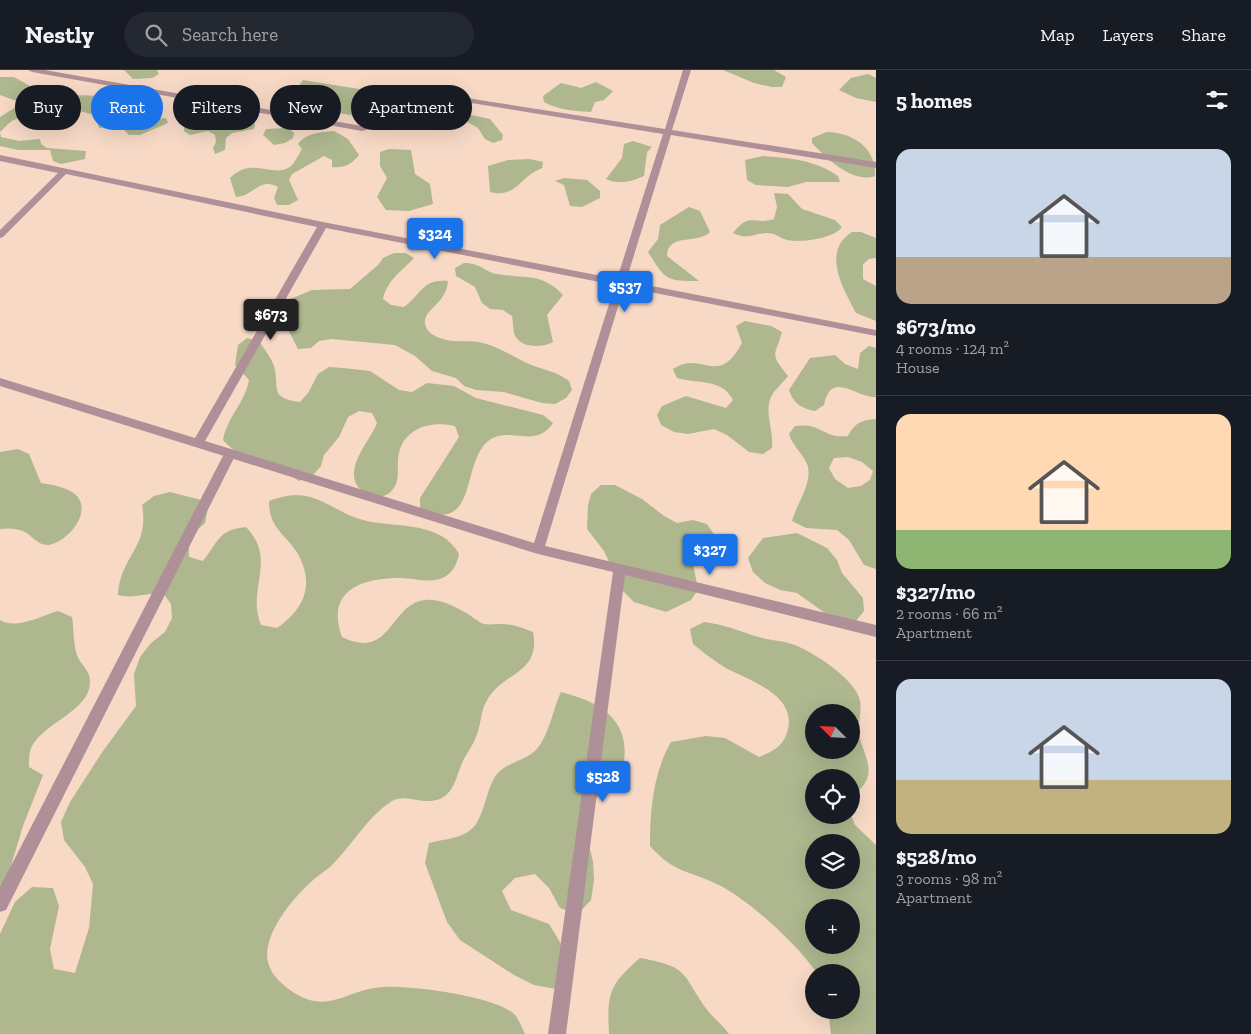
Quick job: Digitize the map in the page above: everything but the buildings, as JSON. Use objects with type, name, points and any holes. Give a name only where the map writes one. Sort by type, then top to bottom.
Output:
[{"type":"street","points":[[32,70],[362,129],[372,127],[407,99],[421,94],[876,165]]},
{"type":"street","points":[[538,549],[687,70]]},
{"type":"street","points":[[0,158],[323,225],[876,333]]},
{"type":"street","points":[[0,235],[64,171]]},
{"type":"street","points":[[198,443],[323,225]]},
{"type":"street","points":[[0,382],[538,549],[876,631]]},
{"type":"street","points":[[0,904],[230,454]]},
{"type":"street","points":[[557,1034],[620,568]]},
{"type":"green space","points":[[124,70],[157,70],[159,74],[152,78],[133,79]]},
{"type":"green space","points":[[723,70],[774,70],[786,77],[782,87],[772,87],[754,83]]},
{"type":"green space","points":[[868,74],[876,78],[876,102],[856,98],[839,90],[851,78]]},
{"type":"green space","points":[[0,77],[14,77],[28,85],[15,85],[15,100],[0,95]]},
{"type":"green space","points":[[303,80],[334,85],[299,85]]},
{"type":"green space","points":[[596,82],[613,91],[604,100],[595,102],[591,112],[573,111],[544,102],[543,96],[561,83],[581,88]]},
{"type":"green space","points":[[341,86],[351,88],[351,115],[341,113]]},
{"type":"green space","points":[[81,95],[91,96],[91,115],[81,112]]},
{"type":"green space","points":[[15,107],[15,120],[0,132],[0,117]]},
{"type":"green space","points":[[472,115],[490,119],[503,135],[502,140],[493,143],[485,139],[478,128],[472,125]]},
{"type":"green space","points":[[163,118],[166,118],[168,123],[163,125]]},
{"type":"green space","points":[[266,129],[290,130],[294,133],[293,138],[285,143],[274,145],[263,135]]},
{"type":"green space","points":[[124,130],[152,130],[140,135],[129,135]]},
{"type":"green space","points":[[248,130],[232,133],[226,138],[225,150],[215,154],[213,148],[216,142],[215,135],[208,131],[190,135],[184,131]]},
{"type":"green space","points":[[334,131],[348,139],[359,155],[347,165],[336,167],[332,167],[332,160],[324,156],[292,174],[289,180],[298,200],[289,205],[277,205],[274,198],[278,187],[266,184],[247,194],[236,197],[230,178],[239,171],[247,168],[284,170],[291,166],[302,149],[298,144],[301,140],[314,134]]},
{"type":"green space","points":[[0,132],[1,137],[19,141],[40,139],[41,144],[47,148],[86,151],[85,159],[61,164],[53,161],[50,150],[18,150],[0,146]]},
{"type":"green space","points":[[827,132],[846,135],[861,144],[872,157],[875,176],[867,178],[849,173],[825,156],[812,143],[812,138]]},
{"type":"green space","points":[[633,141],[652,147],[647,152],[644,176],[625,182],[615,182],[606,179],[622,158],[624,144]]},
{"type":"green space","points":[[389,149],[411,150],[415,174],[430,184],[433,204],[409,211],[386,210],[377,197],[387,178],[380,166],[380,152]]},
{"type":"green space","points":[[763,156],[792,159],[821,166],[838,176],[840,182],[806,182],[788,187],[756,185],[747,180],[745,160]]},
{"type":"green space","points":[[530,159],[543,162],[542,168],[534,172],[512,190],[499,193],[490,192],[488,166],[508,160]]},
{"type":"green space","points":[[564,178],[587,180],[600,191],[600,198],[582,207],[570,206],[564,185],[555,181]]},
{"type":"green space","points":[[774,193],[788,194],[802,209],[835,220],[842,227],[831,235],[806,241],[784,239],[769,233],[746,236],[733,233],[739,226],[748,221],[774,219],[777,207]]},
{"type":"green space","points":[[689,207],[700,211],[710,232],[698,238],[678,241],[672,244],[667,256],[699,281],[667,277],[648,252],[658,239],[660,225]]},
{"type":"green space","points":[[852,232],[861,232],[876,238],[876,258],[869,259],[863,264],[863,279],[876,286],[876,321],[856,313],[841,282],[838,271],[836,260],[838,250],[843,240]]},
{"type":"green space","points":[[394,253],[406,253],[414,258],[391,281],[383,299],[391,305],[404,307],[427,285],[433,282],[448,281],[443,296],[426,318],[425,326],[430,332],[445,340],[473,341],[485,344],[557,374],[569,381],[572,390],[566,398],[555,404],[542,403],[504,392],[476,390],[464,386],[456,378],[432,371],[415,356],[395,345],[332,339],[319,341],[311,348],[298,349],[281,316],[288,300],[312,290],[350,289],[378,265],[383,258]]},
{"type":"green space","points":[[464,263],[475,264],[497,274],[540,280],[548,283],[563,295],[547,315],[553,342],[531,346],[521,342],[514,333],[512,316],[503,310],[490,309],[482,303],[475,287],[456,276],[455,268]]},
{"type":"green space","points":[[745,321],[771,326],[782,332],[775,354],[778,363],[788,376],[773,394],[769,403],[772,448],[763,454],[749,452],[727,435],[714,429],[688,434],[674,432],[661,425],[657,415],[662,406],[686,396],[726,408],[733,400],[722,388],[708,383],[677,378],[673,369],[684,364],[693,363],[709,366],[725,364],[733,357],[742,343],[736,326]]},
{"type":"green space","points":[[247,338],[259,341],[274,366],[279,395],[290,400],[300,402],[308,393],[318,374],[329,367],[343,368],[370,371],[399,390],[412,392],[427,383],[454,386],[476,398],[543,415],[553,423],[545,431],[537,435],[501,436],[492,438],[484,445],[477,456],[465,496],[459,506],[451,513],[438,515],[420,510],[420,498],[459,437],[455,426],[436,424],[411,433],[400,448],[395,486],[388,494],[376,497],[363,492],[355,482],[355,468],[359,455],[377,423],[372,413],[359,411],[348,417],[339,437],[324,455],[321,466],[313,475],[299,481],[240,454],[223,440],[228,424],[244,396],[249,380],[235,365],[238,345]]},
{"type":"green space","points":[[869,346],[876,348],[876,397],[838,387],[832,389],[827,394],[824,405],[815,411],[802,407],[793,399],[789,390],[810,358],[835,355],[845,364],[858,369],[860,353]]},
{"type":"green space","points":[[876,419],[876,569],[864,565],[849,540],[837,530],[806,528],[792,521],[804,493],[809,471],[805,460],[789,434],[795,426],[804,425],[833,435],[848,436],[856,425]],"holes":[[[848,457],[862,462],[873,471],[870,480],[861,486],[848,488],[835,479],[829,468],[834,458]]]},
{"type":"green space","points":[[18,449],[29,454],[41,483],[70,490],[81,503],[79,519],[75,526],[70,533],[56,543],[45,545],[23,531],[12,528],[0,529],[0,452]]},
{"type":"green space","points":[[601,485],[615,485],[642,499],[664,516],[677,523],[693,520],[707,524],[715,536],[713,548],[702,554],[693,563],[698,590],[691,600],[666,612],[634,602],[623,591],[604,551],[587,529],[588,505],[591,494]]},
{"type":"green space","points":[[170,492],[209,502],[205,523],[194,534],[190,542],[189,557],[203,561],[224,534],[237,529],[246,527],[255,539],[260,551],[261,563],[257,612],[261,625],[277,628],[294,613],[304,596],[306,576],[303,565],[298,554],[275,525],[269,501],[285,496],[299,495],[321,501],[342,512],[367,521],[430,531],[442,536],[451,543],[459,554],[453,569],[441,579],[430,581],[400,578],[386,579],[360,584],[350,590],[343,598],[339,608],[338,621],[342,637],[358,642],[371,642],[381,637],[404,611],[413,604],[425,600],[443,602],[484,624],[509,625],[533,632],[534,646],[531,657],[519,672],[493,692],[486,702],[475,739],[449,792],[442,798],[435,800],[398,799],[392,801],[374,816],[338,859],[314,879],[286,909],[272,933],[267,957],[270,968],[281,983],[303,998],[326,1001],[383,987],[412,988],[451,993],[489,1002],[504,1008],[516,1016],[525,1034],[0,1034],[0,934],[15,902],[32,887],[53,888],[59,906],[50,949],[54,969],[75,973],[89,928],[93,884],[85,867],[64,840],[61,822],[70,802],[103,751],[136,706],[134,674],[140,657],[151,643],[165,632],[172,618],[171,604],[163,593],[118,595],[124,570],[142,532],[142,505],[154,496]]},
{"type":"green space","points":[[797,533],[827,548],[837,560],[842,573],[863,598],[864,611],[856,621],[825,613],[797,593],[780,590],[765,583],[753,572],[748,558],[763,538]]},
{"type":"green space","points":[[58,611],[72,617],[77,655],[87,670],[90,681],[88,691],[83,700],[75,709],[45,731],[31,748],[29,767],[43,775],[23,826],[0,902],[0,620],[13,624],[21,623]]},
{"type":"green space","points":[[704,622],[792,644],[832,667],[842,675],[857,693],[860,704],[805,704],[805,759],[860,759],[860,737],[867,761],[868,773],[867,779],[860,789],[860,769],[805,769],[805,824],[855,824],[876,845],[876,1034],[831,1034],[829,1019],[860,1019],[860,964],[810,964],[785,936],[745,901],[719,885],[675,867],[650,846],[656,779],[671,742],[706,736],[725,738],[759,757],[778,747],[784,740],[788,729],[789,717],[785,706],[778,697],[757,683],[724,667],[693,644],[690,629]]},
{"type":"green space","points":[[561,692],[586,700],[608,713],[622,733],[624,761],[621,774],[616,783],[586,806],[588,842],[593,861],[594,880],[591,900],[578,914],[560,908],[549,888],[535,874],[515,878],[502,891],[511,910],[549,924],[561,944],[556,989],[534,985],[514,975],[460,940],[447,922],[425,863],[429,843],[457,837],[472,829],[481,815],[489,789],[497,774],[505,767],[530,755],[540,746]]},
{"type":"green space","points":[[640,958],[668,965],[683,974],[708,1011],[729,1034],[609,1034],[609,1009],[612,991],[616,983]]}]
